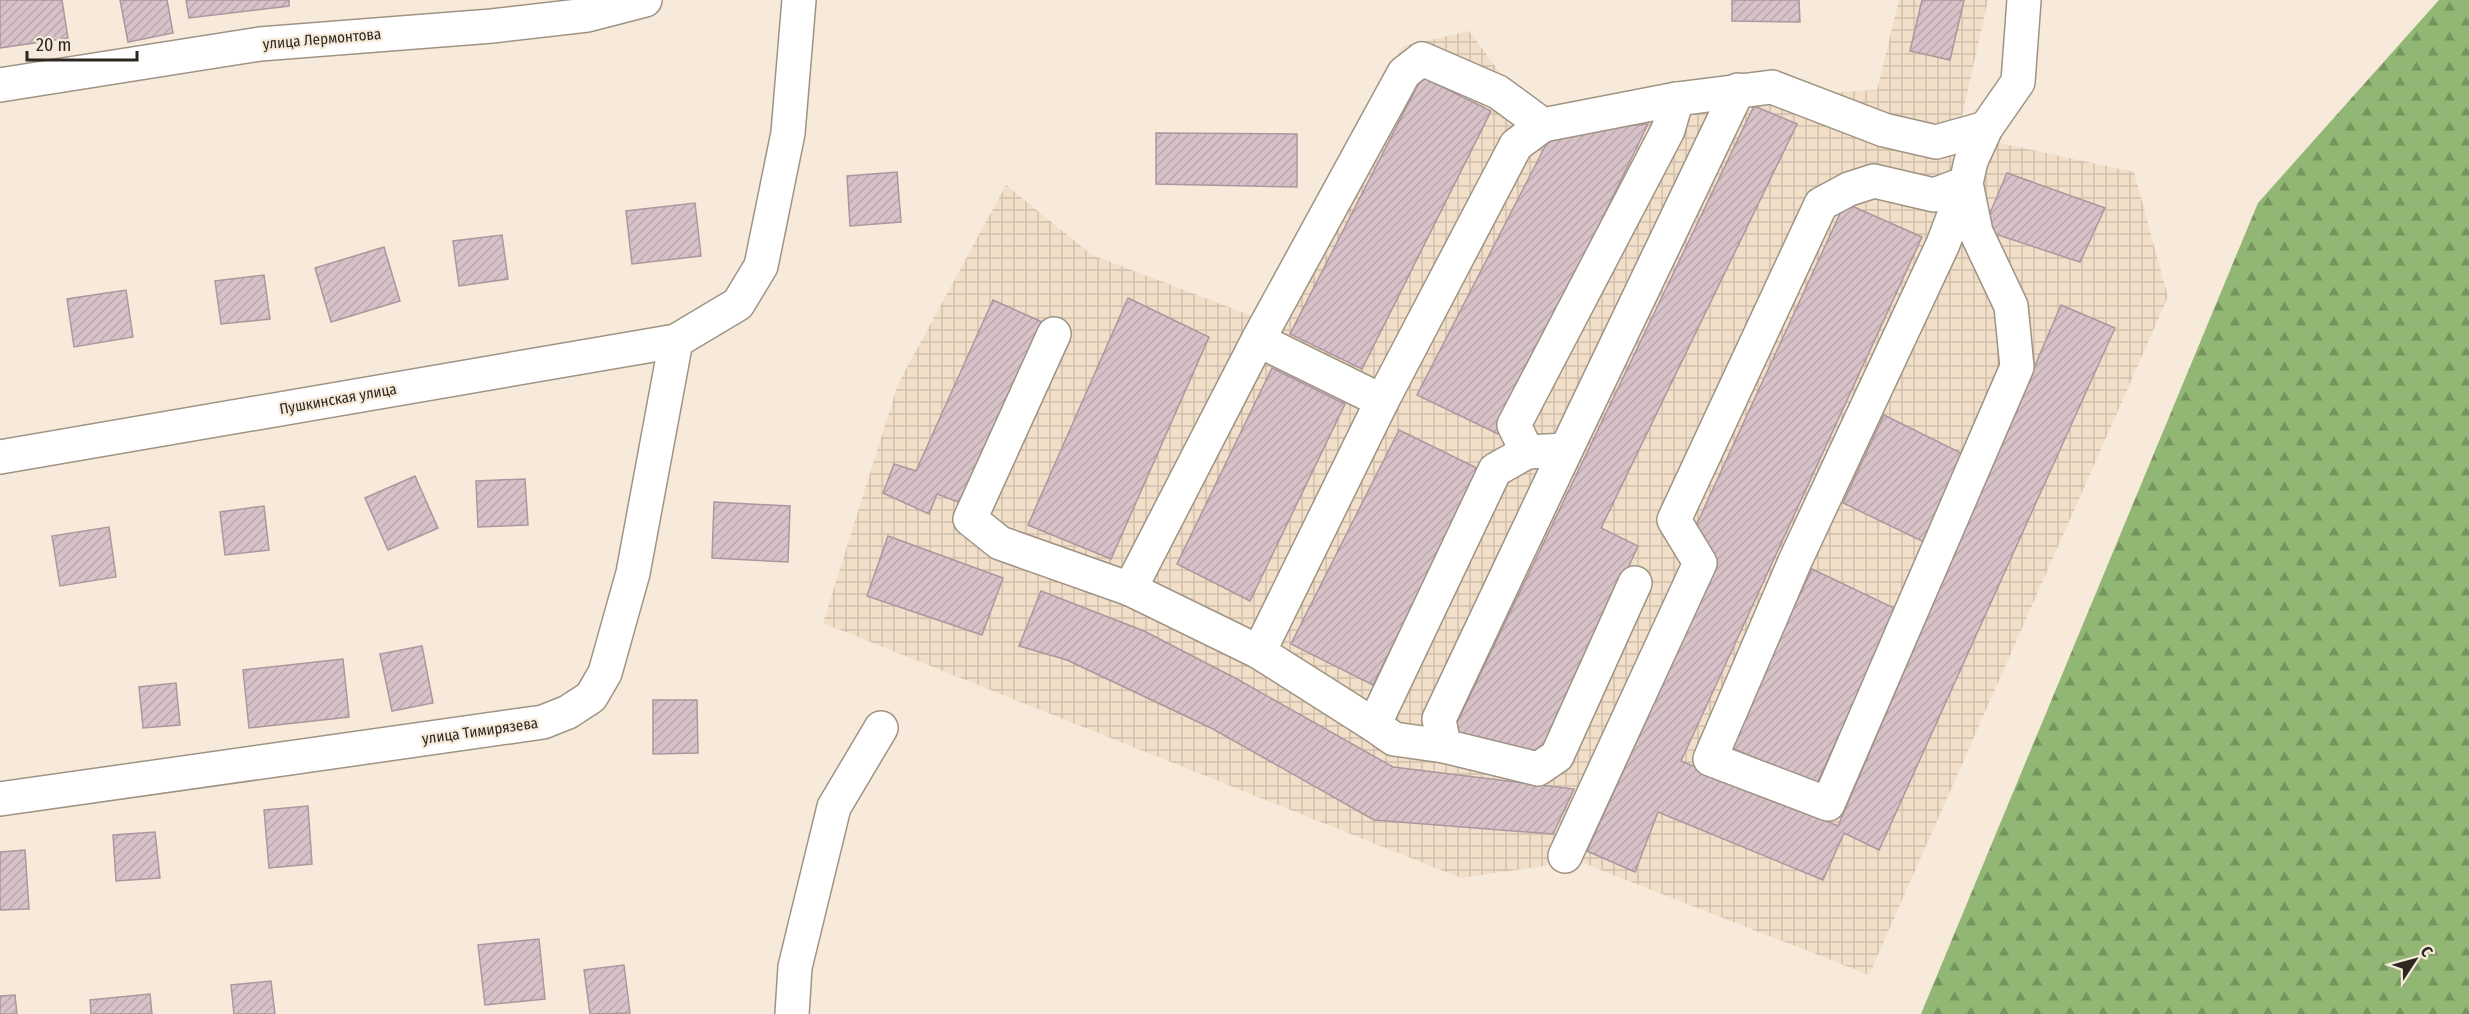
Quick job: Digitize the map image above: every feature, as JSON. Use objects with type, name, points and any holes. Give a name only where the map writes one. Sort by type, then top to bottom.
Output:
[{"type":"street","name":"улица Лермонтова","points":[[0,85],[260,44],[481,27],[587,15],[645,0]]},
{"type":"street","points":[[676,341],[738,304],[761,266],[788,132],[799,0]]},
{"type":"street","points":[[1966,183],[1976,232],[2011,306],[2017,367],[1828,804],[1710,759],[1796,559],[1943,244],[1966,183],[1971,161],[1986,128],[2018,82],[2024,0]]},
{"type":"street","points":[[1130,589],[1258,340],[1404,73],[1422,59],[1498,92],[1543,125]]},
{"type":"street","points":[[1259,652],[1382,401],[1516,145],[1543,125],[1677,99],[1772,87],[1884,130],[1936,142],[1986,128]]},
{"type":"street","points":[[1444,747],[1439,718],[1738,90]]},
{"type":"street","points":[[1527,452],[1514,425],[1668,130],[1677,99]]},
{"type":"street","points":[[1566,856],[1700,563],[1674,520],[1821,204],[1849,189],[1874,181],[1934,195],[1966,183]]},
{"type":"street","points":[[1054,334],[969,519],[1000,543],[1130,589],[1259,652],[1394,739],[1444,747],[1538,769],[1557,756],[1635,583]]},
{"type":"street","points":[[1258,340],[1382,401]]},
{"type":"street","name":"Пушкинская улица","points":[[0,457],[676,341]]},
{"type":"street","name":"улица Тимирязева","points":[[0,800],[543,722],[568,712],[591,697],[605,673],[633,573],[676,341]]},
{"type":"street","points":[[1374,725],[1495,470],[1527,452],[1566,450]]},
{"type":"street","points":[[792,1014],[795,967],[834,807],[881,728]]},
{"type":"shaded area","points":[[1899,0],[1988,0],[1958,134],[2134,172],[2168,297],[1869,975],[1578,861],[1461,878],[823,623],[898,384],[1006,185],[1092,255],[1255,317],[1403,46],[1469,31],[1530,113],[1877,90]]},
{"type":"green space","points":[[2439,0],[2469,0],[2469,1014],[1921,1014],[2258,203]]},
{"type":"building","points":[[0,0],[62,0],[68,38],[0,48]]},
{"type":"building","points":[[120,0],[167,0],[173,33],[128,42]]},
{"type":"building","points":[[186,0],[289,0],[289,6],[189,18]]},
{"type":"building","points":[[1732,0],[1799,0],[1800,22],[1732,21]]},
{"type":"building","points":[[1922,0],[1964,0],[1950,60],[1910,51]]},
{"type":"building","points":[[1422,77],[1491,111],[1362,369],[1290,334]]},
{"type":"building","points":[[1754,106],[1797,124],[1601,528],[1638,546],[1544,752],[1450,737]]},
{"type":"building","points":[[1648,124],[1498,434],[1417,395],[1552,133]]},
{"type":"building","points":[[1156,133],[1297,134],[1297,187],[1156,184]]},
{"type":"building","points":[[897,172],[901,222],[850,226],[847,176]]},
{"type":"building","points":[[2007,173],[2105,208],[2080,262],[1983,230]]},
{"type":"building","points":[[695,203],[701,256],[632,264],[626,211]]},
{"type":"building","points":[[1845,203],[1922,237],[1681,761],[1838,826],[2061,305],[2115,328],[1879,850],[1844,833],[1823,880],[1658,812],[1635,872],[1587,851],[1718,562],[1695,528]]},
{"type":"building","points":[[502,235],[508,279],[459,286],[453,241]]},
{"type":"building","points":[[384,247],[400,301],[331,322],[315,268]]},
{"type":"building","points":[[264,275],[270,319],[221,324],[215,281]]},
{"type":"building","points":[[126,290],[133,337],[74,347],[67,299]]},
{"type":"building","points":[[1128,298],[1209,337],[1111,559],[1028,525]]},
{"type":"building","points":[[993,300],[1042,322],[961,503],[937,494],[929,514],[883,493],[894,464],[916,471]]},
{"type":"building","points":[[1272,368],[1345,404],[1250,601],[1177,564]]},
{"type":"building","points":[[1884,415],[1965,455],[1926,543],[1843,503]]},
{"type":"building","points":[[1399,430],[1481,470],[1373,685],[1291,644]]},
{"type":"building","points":[[415,476],[438,528],[388,550],[365,498]]},
{"type":"building","points":[[525,479],[528,525],[478,527],[476,481]]},
{"type":"building","points":[[714,502],[790,506],[788,562],[712,558]]},
{"type":"building","points":[[264,506],[269,550],[225,555],[220,512]]},
{"type":"building","points":[[109,527],[116,577],[60,586],[52,536]]},
{"type":"building","points":[[888,536],[1003,578],[982,635],[867,596]]},
{"type":"building","points":[[1812,569],[1896,609],[1816,786],[1728,746]]},
{"type":"building","points":[[1041,591],[1144,631],[1237,679],[1393,767],[1574,789],[1553,834],[1374,820],[1213,729],[1067,660],[1019,646]]},
{"type":"building","points":[[422,646],[433,703],[392,711],[380,654]]},
{"type":"building","points":[[343,659],[349,717],[249,728],[243,670]]},
{"type":"building","points":[[176,683],[180,725],[143,728],[139,687]]},
{"type":"building","points":[[653,700],[697,700],[698,753],[653,754]]},
{"type":"building","points":[[308,806],[312,864],[269,868],[264,810]]},
{"type":"building","points":[[155,832],[160,878],[116,881],[113,835]]},
{"type":"building","points":[[25,850],[29,909],[0,910],[0,852]]},
{"type":"building","points":[[539,939],[545,999],[485,1005],[478,945]]},
{"type":"building","points":[[624,965],[630,1013],[590,1014],[584,970]]},
{"type":"building","points":[[271,981],[275,1014],[234,1014],[231,985]]},
{"type":"building","points":[[150,994],[152,1014],[91,1014],[90,1000]]},
{"type":"building","points":[[15,995],[17,1014],[0,1014],[0,996]]}]
